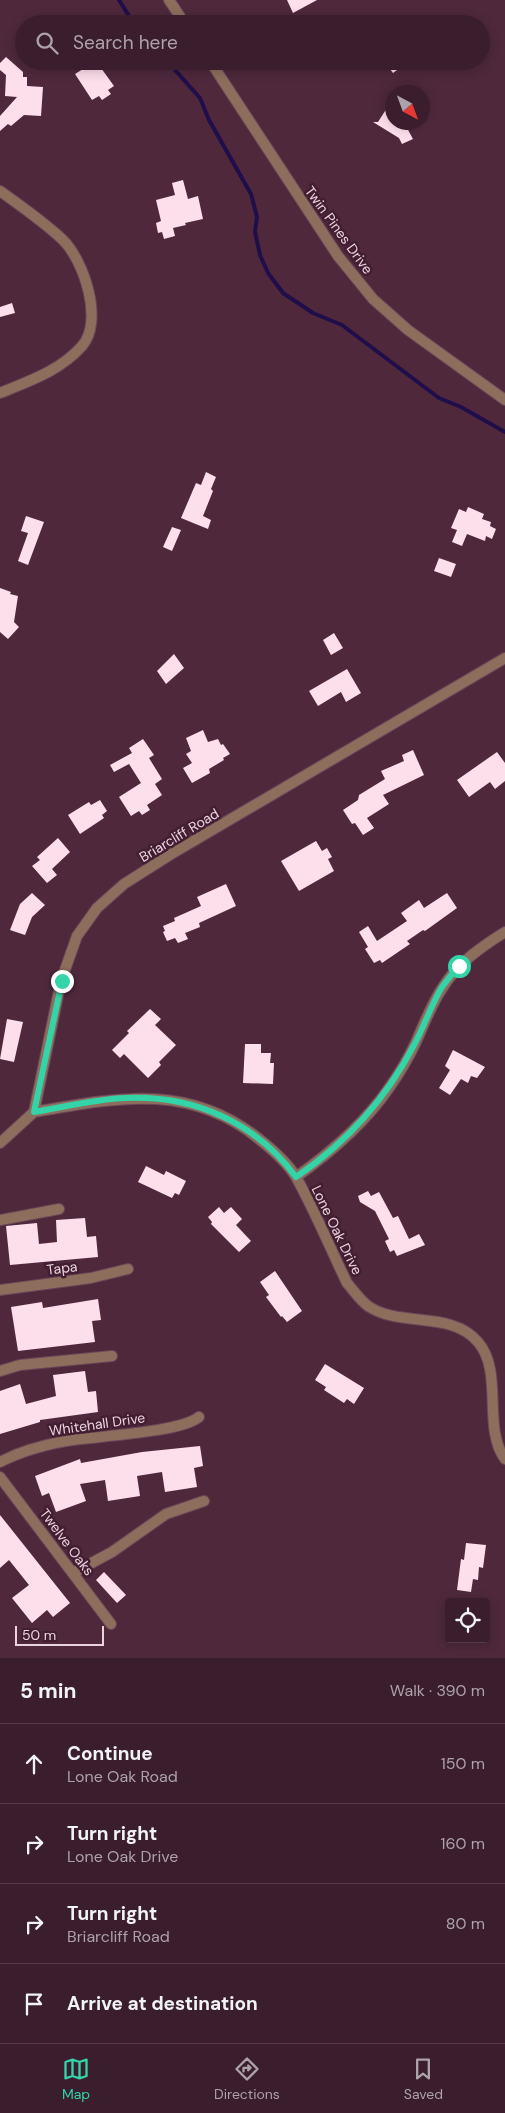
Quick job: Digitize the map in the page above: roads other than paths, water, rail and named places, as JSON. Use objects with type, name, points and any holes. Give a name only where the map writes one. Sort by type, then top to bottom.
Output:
[{"type":"street","points":[[169,0],[179,15]]},
{"type":"street","name":"Twin Pines Drive","points":[[216,70],[338,256],[373,299],[408,330],[505,400]]},
{"type":"street","points":[[0,191],[64,242],[76,257],[92,304],[91,325],[84,344],[73,355],[58,368],[0,393]]},
{"type":"street","name":"Briarcliff Road","points":[[34,1112],[62,981],[77,936],[97,908],[124,884],[505,658]]},
{"type":"street","points":[[296,1177],[315,1164],[340,1142],[368,1113],[389,1088],[415,1045],[442,987],[459,966],[480,948],[505,932]]},
{"type":"street","name":"Lone Oak Drive","points":[[34,1112],[124,1098],[158,1098],[184,1102],[224,1116],[248,1130],[274,1151],[296,1177],[347,1284],[358,1297],[368,1306],[383,1313],[433,1321],[456,1328],[468,1332],[478,1342],[489,1364],[497,1444],[505,1459]]},
{"type":"street","points":[[0,1143],[34,1112]]},
{"type":"street","points":[[0,1220],[59,1209]]},
{"type":"street","name":"Tapa","points":[[0,1290],[92,1278],[128,1269]]},
{"type":"street","points":[[0,1371],[20,1365],[112,1356]]},
{"type":"street","name":"Whitehall Drive","points":[[0,1462],[49,1444],[171,1428],[184,1425],[199,1417]]},
{"type":"street","name":"Twelve Oaks","points":[[0,1477],[111,1624]]},
{"type":"street","points":[[73,1573],[112,1552],[166,1514],[204,1501]]},
{"type":"waterway","points":[[119,0],[128,15]]},
{"type":"waterway","points":[[175,70],[200,98],[209,120],[251,194],[257,217],[255,232],[260,255],[268,273],[283,293],[313,313],[342,325],[439,398],[461,407],[505,432]]}]
